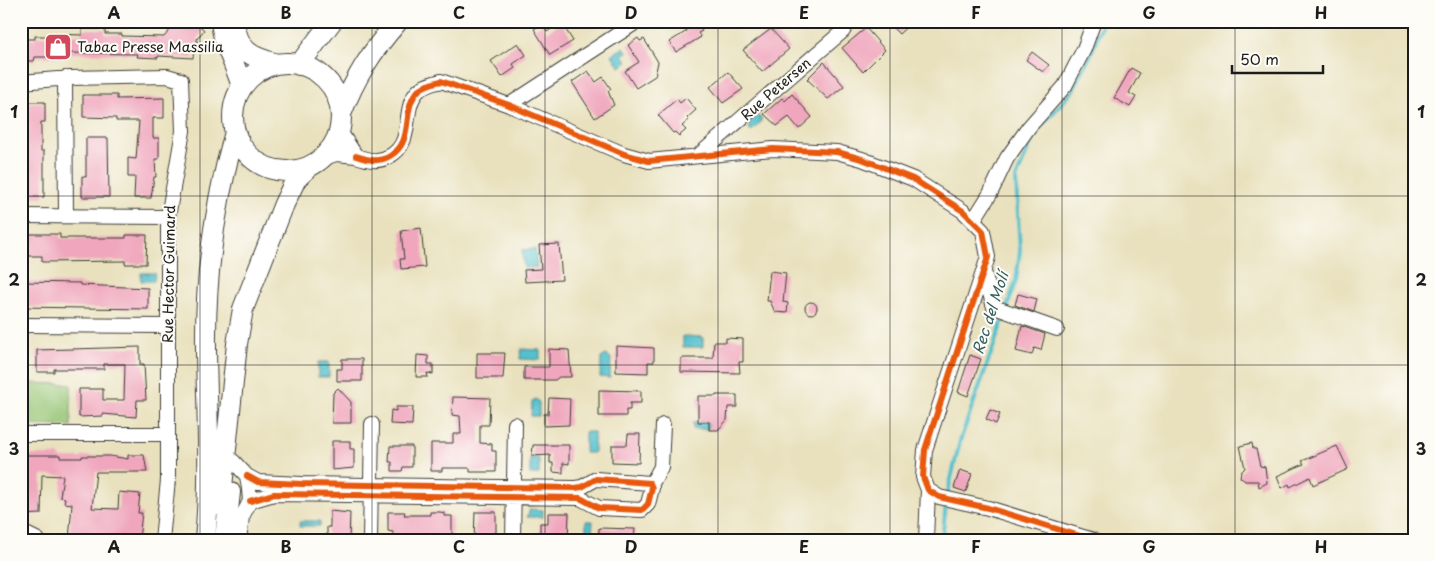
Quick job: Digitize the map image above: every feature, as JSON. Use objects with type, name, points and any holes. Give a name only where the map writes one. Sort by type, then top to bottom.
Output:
[{"type":"main road","points":[[221,21],[224,40],[235,63],[242,87]]},
{"type":"main road","points":[[234,21],[236,35],[244,49],[257,58],[312,69],[328,82],[338,100],[340,122]]},
{"type":"main road","points":[[287,64],[319,21]]},
{"type":"main road","points":[[205,540],[210,492],[206,349],[208,291],[213,233],[227,161],[235,132],[234,109],[242,87],[252,76],[264,69],[287,64],[332,21]]},
{"type":"main road","points":[[216,540],[237,344],[243,309],[284,204],[296,179],[329,151],[352,84],[382,39],[398,21]]},
{"type":"main road","points":[[235,132],[248,155],[270,169],[290,171],[315,163]]},
{"type":"main road","points":[[225,540],[249,311],[248,296]]},
{"type":"street","points":[[510,105],[638,21]]},
{"type":"street","name":"Rue Petersen","points":[[700,155],[843,31],[849,21]]},
{"type":"street","points":[[973,221],[990,194],[1007,158],[1029,127],[1065,86],[1084,49],[1094,21]]},
{"type":"street","name":"Rue Hector Guimard","points":[[21,82],[65,78],[167,76],[181,80],[183,131],[168,217],[168,480],[162,540]]},
{"type":"street","points":[[65,78],[66,216]]},
{"type":"street","points":[[315,163],[336,154],[356,156],[370,161],[384,159],[394,154],[403,144],[408,127],[410,103],[419,89],[441,81],[460,86],[510,105],[624,154],[649,161],[772,149],[809,149],[837,152],[862,158],[914,180],[963,211],[983,231],[988,257],[924,450],[923,477],[940,496],[998,510],[1093,540]]},
{"type":"street","points":[[340,122],[356,156]]},
{"type":"street","points":[[21,216],[168,217]]},
{"type":"street","points":[[984,271],[994,307],[1057,329]]},
{"type":"street","points":[[21,325],[167,326]]},
{"type":"street","points":[[370,540],[372,424]]},
{"type":"street","points":[[513,540],[515,424]]},
{"type":"street","points":[[582,493],[588,504],[599,508],[642,510],[652,496],[651,485],[661,467],[662,425]]},
{"type":"street","points":[[21,434],[168,434]]},
{"type":"street","points":[[234,461],[247,476],[258,482],[372,491]]},
{"type":"street","points":[[239,540],[242,517],[250,502],[247,476]]},
{"type":"street","points":[[582,493],[586,483],[596,478],[650,482],[651,485]]},
{"type":"street","points":[[250,502],[274,494],[372,491],[582,493]]},
{"type":"street","points":[[926,540],[940,496]]},
{"type":"street","points":[[21,535],[28,535],[38,540]]},
{"type":"green space","points":[[21,383],[71,384],[71,426],[21,425]]},
{"type":"water","points":[[624,47],[627,52],[623,55],[628,62],[620,67],[612,55]]},
{"type":"water","points":[[757,116],[761,118],[761,122],[753,130],[750,130],[748,124]]},
{"type":"water","points":[[535,249],[537,267],[524,268],[522,250]]},
{"type":"water","points":[[141,273],[155,273],[154,281],[141,281]]},
{"type":"water","points":[[683,336],[703,337],[703,347],[683,347]]},
{"type":"water","points":[[521,349],[540,350],[540,360],[520,359]]},
{"type":"water","points":[[606,355],[611,358],[610,378],[600,377],[601,358]]},
{"type":"water","points":[[318,362],[329,362],[329,377],[318,377]]},
{"type":"water","points":[[536,399],[539,402],[539,416],[531,416],[532,401]]},
{"type":"water","points":[[693,422],[708,423],[708,429],[693,429]]},
{"type":"water","points":[[585,432],[594,432],[594,453],[585,453]]},
{"type":"water","points":[[530,458],[539,458],[539,474],[530,474]]},
{"type":"water","points":[[530,509],[543,510],[543,517],[527,517]]},
{"type":"water","points":[[300,521],[320,521],[320,526],[300,526]]},
{"type":"water","points":[[586,521],[593,521],[592,536],[589,539],[586,536]]},
{"type":"building","points":[[178,21],[195,21],[204,30],[197,39],[197,48],[194,48],[193,58],[137,57],[138,54],[68,53],[68,57],[35,57],[34,61],[21,61],[21,39],[35,39],[35,36],[49,36],[49,34],[82,35],[82,29],[105,29],[105,34],[122,34],[122,36],[164,37]]},
{"type":"building","points":[[681,21],[696,21],[702,31],[698,33],[701,37],[676,52],[669,42],[687,31]]},
{"type":"building","points":[[886,21],[913,21],[899,34]]},
{"type":"building","points":[[561,22],[573,41],[550,55],[534,29],[542,24],[547,32]]},
{"type":"building","points":[[866,28],[885,50],[863,72],[842,48]]},
{"type":"building","points":[[771,29],[789,49],[762,72],[743,50]]},
{"type":"building","points":[[638,38],[640,41],[644,39],[658,62],[655,76],[636,88],[625,71],[639,62],[628,45]]},
{"type":"building","points":[[518,43],[526,55],[513,64],[515,68],[502,77],[491,61]]},
{"type":"building","points":[[1032,52],[1049,65],[1043,72],[1026,60]]},
{"type":"building","points":[[824,62],[844,86],[828,99],[807,79]]},
{"type":"building","points":[[1131,68],[1140,73],[1129,93],[1136,97],[1130,107],[1114,98]]},
{"type":"building","points":[[588,71],[596,82],[603,77],[611,89],[608,91],[614,105],[595,118],[572,82]]},
{"type":"building","points":[[728,72],[743,89],[723,103],[710,87]]},
{"type":"building","points":[[792,94],[812,117],[799,129],[789,117],[777,126],[764,114],[782,98],[785,101]]},
{"type":"building","points":[[83,95],[117,95],[117,99],[164,98],[164,118],[153,118],[153,138],[159,138],[159,159],[155,159],[156,177],[154,177],[151,198],[134,198],[135,177],[128,177],[128,158],[136,159],[139,121],[116,121],[116,118],[83,117]]},
{"type":"building","points":[[686,98],[696,110],[687,118],[689,120],[682,126],[686,130],[679,136],[675,132],[673,133],[658,115],[677,99],[680,103]]},
{"type":"building","points":[[23,102],[45,102],[45,122],[41,122],[41,151],[44,151],[44,197],[22,197]]},
{"type":"building","points":[[86,138],[108,138],[109,197],[82,197],[82,176],[86,177]]},
{"type":"building","points":[[421,228],[425,267],[401,269],[400,259],[404,259],[401,231]]},
{"type":"building","points":[[21,234],[60,234],[60,238],[126,238],[126,235],[147,235],[146,264],[125,264],[125,261],[42,262],[42,256],[21,256]]},
{"type":"building","points":[[559,244],[562,280],[525,282],[524,270],[541,269],[539,245]]},
{"type":"building","points":[[770,271],[786,273],[783,302],[788,303],[787,313],[775,312],[770,301],[767,301]]},
{"type":"building","points":[[21,282],[80,283],[80,285],[148,288],[148,309],[21,307]]},
{"type":"building","points":[[1018,294],[1037,299],[1034,312],[1015,305]]},
{"type":"building","points":[[813,302],[816,303],[816,313],[809,314],[806,313],[805,306],[806,303]]},
{"type":"building","points":[[1022,326],[1045,334],[1041,350],[1034,348],[1032,355],[1016,351]]},
{"type":"building","points":[[726,338],[743,339],[743,362],[739,362],[740,373],[681,372],[681,358],[713,358],[714,342],[726,342]]},
{"type":"building","points":[[616,346],[654,348],[654,362],[648,362],[648,373],[616,372]]},
{"type":"building","points":[[140,347],[140,364],[144,364],[146,400],[137,400],[136,417],[103,414],[103,416],[79,417],[79,389],[103,389],[103,400],[124,400],[125,364],[104,364],[104,369],[54,369],[54,372],[37,372],[37,350]]},
{"type":"building","points":[[549,349],[569,350],[571,377],[559,377],[555,380],[524,380],[524,367],[549,367]]},
{"type":"building","points":[[477,353],[505,353],[503,378],[477,378]]},
{"type":"building","points":[[417,355],[428,356],[428,364],[433,364],[433,374],[427,373],[428,377],[416,377]]},
{"type":"building","points":[[970,355],[981,359],[968,396],[958,392]]},
{"type":"building","points":[[342,359],[362,359],[362,381],[337,381],[337,369],[342,369]]},
{"type":"building","points":[[338,388],[351,402],[351,423],[332,423],[333,393]]},
{"type":"building","points":[[599,390],[641,391],[641,403],[630,403],[630,410],[626,410],[626,416],[599,416]]},
{"type":"building","points":[[737,395],[737,407],[728,407],[727,420],[718,430],[709,430],[709,422],[698,422],[698,396]]},
{"type":"building","points":[[453,397],[490,398],[489,425],[480,425],[480,443],[492,444],[492,451],[496,451],[496,472],[470,472],[470,468],[442,468],[442,471],[431,471],[431,443],[453,443],[453,434],[461,434],[460,416],[452,415]]},
{"type":"building","points":[[549,398],[570,399],[569,425],[544,426],[544,414],[548,414]]},
{"type":"building","points":[[396,407],[413,407],[412,425],[390,424],[391,410],[396,411]]},
{"type":"building","points":[[990,410],[1000,414],[996,424],[986,419]]},
{"type":"building","points":[[628,434],[640,434],[639,463],[612,462],[612,445],[627,445]]},
{"type":"building","points":[[332,441],[350,441],[350,449],[354,449],[354,468],[332,470]]},
{"type":"building","points":[[1252,443],[1253,449],[1256,449],[1260,466],[1265,467],[1267,483],[1259,487],[1258,481],[1245,481],[1240,477],[1241,472],[1245,468],[1240,446]]},
{"type":"building","points":[[533,445],[569,445],[569,464],[563,463],[563,473],[553,472],[553,463],[550,463],[550,455],[532,456]]},
{"type":"building","points":[[390,446],[412,446],[412,467],[403,467],[402,471],[392,471],[392,462],[389,462]]},
{"type":"building","points":[[1337,446],[1348,469],[1313,485],[1310,477],[1290,487],[1289,484],[1282,488],[1277,476],[1304,464],[1302,461]]},
{"type":"building","points":[[21,455],[60,455],[60,458],[110,456],[128,459],[128,455],[144,455],[147,472],[96,472],[92,508],[118,509],[119,492],[140,494],[138,513],[142,513],[139,539],[69,540],[72,504],[64,503],[65,498],[60,497],[63,476],[42,475],[41,514],[21,515]]},
{"type":"building","points":[[960,470],[972,474],[966,492],[954,488]]},
{"type":"building","points":[[330,511],[350,513],[349,540],[327,540],[327,527],[330,527]]},
{"type":"building","points":[[388,512],[405,512],[404,515],[430,515],[430,512],[440,512],[444,513],[444,516],[452,516],[452,540],[393,540],[393,532],[388,531]]},
{"type":"building","points":[[475,512],[496,512],[496,533],[492,533],[492,540],[474,540]]},
{"type":"building","points":[[548,513],[569,513],[568,540],[540,540],[540,523],[548,523]]},
{"type":"building","points":[[599,528],[635,529],[634,540],[599,540]]},
{"type":"waterway","name":"Rec del Molí","points":[[1007,308],[1016,281],[1020,251],[1016,179],[1034,134],[1072,92],[1091,54],[1103,21]]},
{"type":"waterway","name":"Rec del Molí","points":[[947,496],[960,441],[1005,314]]},
{"type":"waterway","name":"Rec del Molí","points":[[942,540],[946,503]]},
{"type":"cycle path","points":[[356,156],[369,160],[381,160],[398,150],[406,133],[413,97],[419,90],[429,84],[441,81],[509,105],[624,154],[649,161],[773,149],[837,152],[862,159],[913,179],[963,211],[983,231],[988,257],[925,450],[923,477],[928,490],[939,497],[988,508],[1093,540]]},
{"type":"cycle path","points":[[247,476],[258,482],[302,484],[575,488],[582,487],[596,479],[650,483],[652,488],[648,504],[642,510],[599,508],[580,498],[274,494],[250,501]]},
{"type":"place","name":"Tabac Presse Massilia","points":[[58,47]]}]
